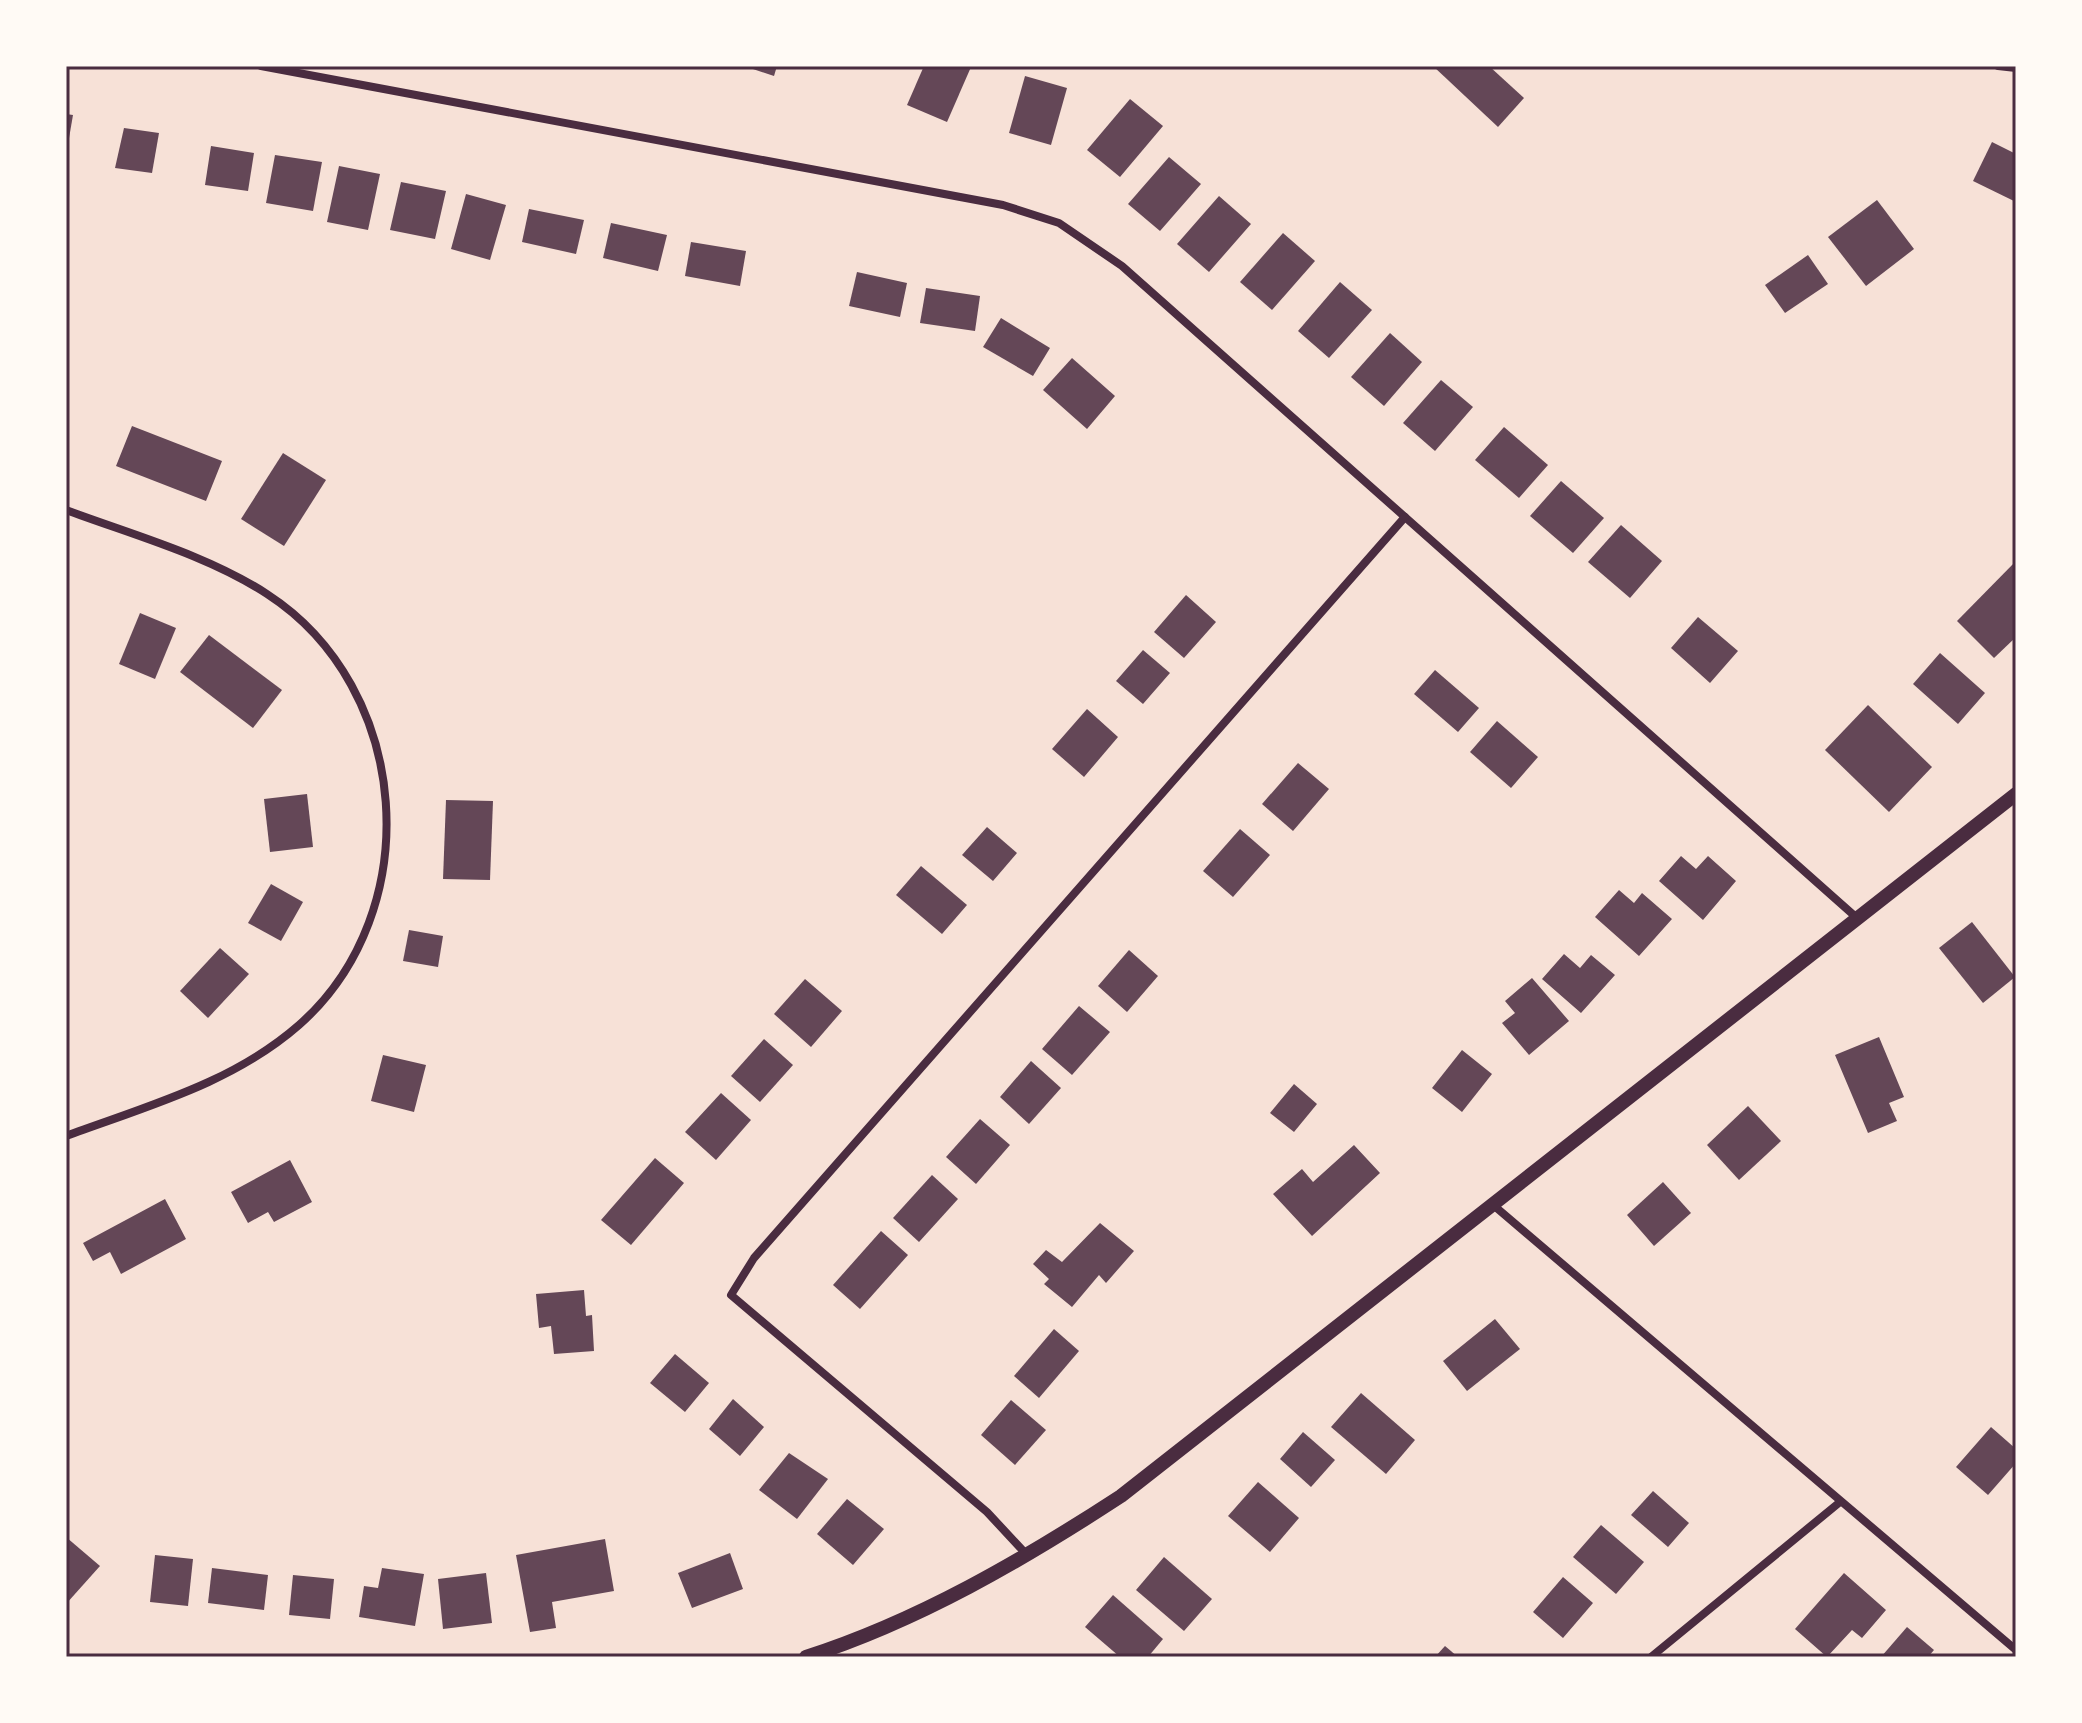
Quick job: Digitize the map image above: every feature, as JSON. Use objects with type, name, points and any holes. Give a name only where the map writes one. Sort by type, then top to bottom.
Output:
[{"type":"street","points":[[261,66],[988,202],[1059,223],[1122,266],[1857,918]]},
{"type":"street","points":[[1998,66],[2016,68]]},
{"type":"street","points":[[66,510],[179,552],[243,581],[269,595],[300,621],[346,679],[365,715],[383,773],[387,833],[386,868],[379,899],[360,946],[345,971],[300,1024],[244,1066],[218,1079],[66,1136]]},
{"type":"street","points":[[1028,1556],[987,1512],[731,1295],[754,1258],[1405,517]]},
{"type":"street","points":[[806,1657],[884,1627],[1028,1556],[1158,1468],[2016,794]]},
{"type":"street","points":[[1492,1204],[2016,1650]]},
{"type":"street","points":[[1651,1657],[1840,1502]]},
{"type":"building","points":[[744,66],[777,66],[774,76]]},
{"type":"building","points":[[924,66],[971,67],[947,122],[907,105]]},
{"type":"building","points":[[1433,66],[1489,66],[1524,98],[1498,127]]},
{"type":"building","points":[[1025,76],[1067,88],[1051,145],[1009,133]]},
{"type":"building","points":[[1130,99],[1163,126],[1120,177],[1087,150]]},
{"type":"building","points":[[66,114],[73,115],[68,144],[66,144]]},
{"type":"building","points":[[124,128],[159,133],[152,173],[115,168]]},
{"type":"building","points":[[1992,142],[2016,154],[2016,202],[1973,181]]},
{"type":"building","points":[[211,146],[254,153],[248,191],[205,185]]},
{"type":"building","points":[[275,155],[322,162],[313,211],[266,203]]},
{"type":"building","points":[[1169,157],[1201,184],[1160,231],[1128,204]]},
{"type":"building","points":[[339,166],[380,174],[368,230],[327,222]]},
{"type":"building","points":[[401,182],[446,191],[435,239],[390,230]]},
{"type":"building","points":[[466,194],[506,205],[490,260],[451,249]]},
{"type":"building","points":[[1219,196],[1251,224],[1209,272],[1177,244]]},
{"type":"building","points":[[1877,200],[1914,249],[1866,286],[1828,237]]},
{"type":"building","points":[[529,209],[584,220],[576,254],[522,242]]},
{"type":"building","points":[[611,223],[667,235],[658,271],[603,258]]},
{"type":"building","points":[[1283,233],[1315,261],[1272,310],[1240,282]]},
{"type":"building","points":[[691,242],[746,251],[740,286],[685,276]]},
{"type":"building","points":[[1808,255],[1828,284],[1785,313],[1765,285]]},
{"type":"building","points":[[857,272],[907,283],[900,317],[849,306]]},
{"type":"building","points":[[1340,282],[1372,310],[1329,358],[1298,331]]},
{"type":"building","points":[[926,288],[980,296],[975,331],[920,323]]},
{"type":"building","points":[[1001,318],[1050,348],[1033,376],[983,347]]},
{"type":"building","points":[[1390,333],[1422,362],[1384,406],[1351,377]]},
{"type":"building","points":[[1072,358],[1115,396],[1087,429],[1043,390]]},
{"type":"building","points":[[1441,380],[1473,407],[1435,451],[1403,423]]},
{"type":"building","points":[[132,426],[222,461],[206,501],[116,466]]},
{"type":"building","points":[[1504,427],[1548,465],[1519,498],[1475,460]]},
{"type":"building","points":[[283,453],[326,480],[284,546],[241,519]]},
{"type":"building","points":[[1561,481],[1604,518],[1573,553],[1530,516]]},
{"type":"building","points":[[1621,525],[1662,561],[1630,598],[1588,562]]},
{"type":"building","points":[[2016,561],[2016,637],[1994,658],[1957,621]]},
{"type":"building","points":[[1186,595],[1216,622],[1184,658],[1154,632]]},
{"type":"building","points":[[140,613],[176,628],[155,679],[119,664]]},
{"type":"building","points":[[1698,617],[1738,651],[1710,683],[1671,648]]},
{"type":"building","points":[[209,635],[282,690],[253,728],[180,672]]},
{"type":"building","points":[[1143,650],[1170,673],[1143,704],[1116,681]]},
{"type":"building","points":[[1940,653],[1985,693],[1958,724],[1913,684]]},
{"type":"building","points":[[1435,670],[1479,708],[1458,732],[1414,694]]},
{"type":"building","points":[[1868,705],[1932,767],[1889,812],[1825,750]]},
{"type":"building","points":[[1087,709],[1118,737],[1084,777],[1052,749]]},
{"type":"building","points":[[1497,721],[1538,757],[1511,788],[1470,752]]},
{"type":"building","points":[[1298,763],[1329,789],[1293,831],[1262,804]]},
{"type":"building","points":[[307,794],[313,847],[270,852],[264,799]]},
{"type":"building","points":[[446,800],[493,801],[490,880],[443,879]]},
{"type":"building","points":[[987,827],[1017,853],[993,881],[962,855]]},
{"type":"building","points":[[1240,829],[1270,855],[1233,897],[1203,871]]},
{"type":"building","points":[[1681,856],[1696,869],[1708,856],[1736,881],[1703,920],[1659,881]]},
{"type":"building","points":[[921,866],[967,905],[942,934],[896,895]]},
{"type":"building","points":[[271,884],[303,902],[281,941],[248,923]]},
{"type":"building","points":[[1619,890],[1634,903],[1642,893],[1672,919],[1639,956],[1595,917]]},
{"type":"building","points":[[1972,922],[2015,977],[1983,1003],[1939,948]]},
{"type":"building","points":[[409,930],[443,936],[438,967],[403,961]]},
{"type":"building","points":[[220,948],[249,974],[208,1018],[180,991]]},
{"type":"building","points":[[1129,950],[1158,976],[1127,1012],[1098,986]]},
{"type":"building","points":[[1564,954],[1580,968],[1591,955],[1615,975],[1581,1013],[1542,979]]},
{"type":"building","points":[[1532,978],[1569,1021],[1529,1055],[1502,1023],[1515,1013],[1505,1001]]},
{"type":"building","points":[[805,979],[842,1011],[811,1047],[774,1014]]},
{"type":"building","points":[[1079,1006],[1110,1032],[1072,1075],[1042,1049]]},
{"type":"building","points":[[1879,1037],[1904,1097],[1889,1103],[1897,1121],[1868,1133],[1835,1055]]},
{"type":"building","points":[[764,1039],[793,1065],[760,1102],[731,1076]]},
{"type":"building","points":[[1462,1050],[1492,1074],[1462,1112],[1432,1088]]},
{"type":"building","points":[[383,1055],[426,1065],[414,1112],[371,1101]]},
{"type":"building","points":[[1031,1061],[1061,1088],[1029,1124],[1000,1097]]},
{"type":"building","points":[[1294,1084],[1317,1104],[1294,1132],[1270,1113]]},
{"type":"building","points":[[721,1093],[751,1120],[716,1160],[685,1132]]},
{"type":"building","points":[[1748,1106],[1781,1141],[1739,1180],[1707,1145]]},
{"type":"building","points":[[980,1119],[1010,1145],[976,1184],[946,1157]]},
{"type":"building","points":[[1354,1145],[1380,1173],[1312,1236],[1273,1194],[1302,1169],[1313,1182]]},
{"type":"building","points":[[655,1158],[684,1183],[631,1245],[601,1220]]},
{"type":"building","points":[[290,1160],[312,1202],[274,1222],[268,1212],[248,1223],[231,1192]]},
{"type":"building","points":[[932,1175],[958,1199],[919,1242],[893,1218]]},
{"type":"building","points":[[1663,1182],[1691,1213],[1654,1246],[1627,1215]]},
{"type":"building","points":[[165,1199],[186,1239],[121,1274],[110,1252],[93,1261],[83,1243]]},
{"type":"building","points":[[1100,1223],[1134,1251],[1106,1283],[1099,1275],[1072,1307],[1044,1284],[1049,1279],[1033,1264],[1046,1250],[1062,1262]]},
{"type":"building","points":[[881,1231],[908,1255],[860,1309],[833,1285]]},
{"type":"building","points":[[584,1290],[586,1316],[592,1315],[594,1351],[554,1354],[551,1326],[539,1328],[536,1294]]},
{"type":"building","points":[[1495,1319],[1520,1349],[1467,1391],[1443,1361]]},
{"type":"building","points":[[1054,1329],[1079,1351],[1039,1398],[1014,1376]]},
{"type":"building","points":[[675,1354],[709,1383],[685,1412],[650,1383]]},
{"type":"building","points":[[1361,1393],[1415,1440],[1386,1474],[1331,1427]]},
{"type":"building","points":[[733,1399],[764,1427],[740,1456],[709,1429]]},
{"type":"building","points":[[1011,1400],[1046,1430],[1015,1465],[981,1435]]},
{"type":"building","points":[[1991,1427],[2016,1449],[2016,1463],[1988,1495],[1956,1467]]},
{"type":"building","points":[[1303,1432],[1335,1460],[1311,1487],[1280,1459]]},
{"type":"building","points":[[789,1453],[828,1479],[797,1519],[759,1490]]},
{"type":"building","points":[[1258,1482],[1299,1518],[1270,1552],[1228,1516]]},
{"type":"building","points":[[1653,1491],[1689,1523],[1668,1547],[1631,1515]]},
{"type":"building","points":[[847,1499],[884,1529],[853,1565],[817,1534]]},
{"type":"building","points":[[1601,1525],[1644,1562],[1616,1594],[1573,1557]]},
{"type":"building","points":[[66,1537],[100,1566],[66,1604]]},
{"type":"building","points":[[605,1539],[614,1591],[552,1602],[556,1628],[530,1632],[516,1555]]},
{"type":"building","points":[[730,1553],[743,1589],[692,1608],[678,1573]]},
{"type":"building","points":[[155,1555],[193,1559],[188,1606],[150,1602]]},
{"type":"building","points":[[1164,1557],[1212,1599],[1184,1631],[1136,1590]]},
{"type":"building","points":[[212,1568],[268,1575],[264,1610],[208,1603]]},
{"type":"building","points":[[382,1568],[424,1574],[415,1626],[359,1617],[364,1586],[378,1588]]},
{"type":"building","points":[[486,1573],[492,1623],[443,1629],[438,1579]]},
{"type":"building","points":[[1844,1573],[1886,1610],[1862,1638],[1852,1630],[1827,1657],[1795,1629]]},
{"type":"building","points":[[293,1575],[334,1579],[330,1619],[289,1615]]},
{"type":"building","points":[[1563,1577],[1593,1603],[1563,1638],[1533,1612]]},
{"type":"building","points":[[1113,1595],[1163,1639],[1148,1657],[1120,1657],[1085,1627]]},
{"type":"building","points":[[1907,1627],[1934,1650],[1928,1657],[1881,1657]]},
{"type":"building","points":[[1445,1646],[1458,1657],[1435,1657]]}]
